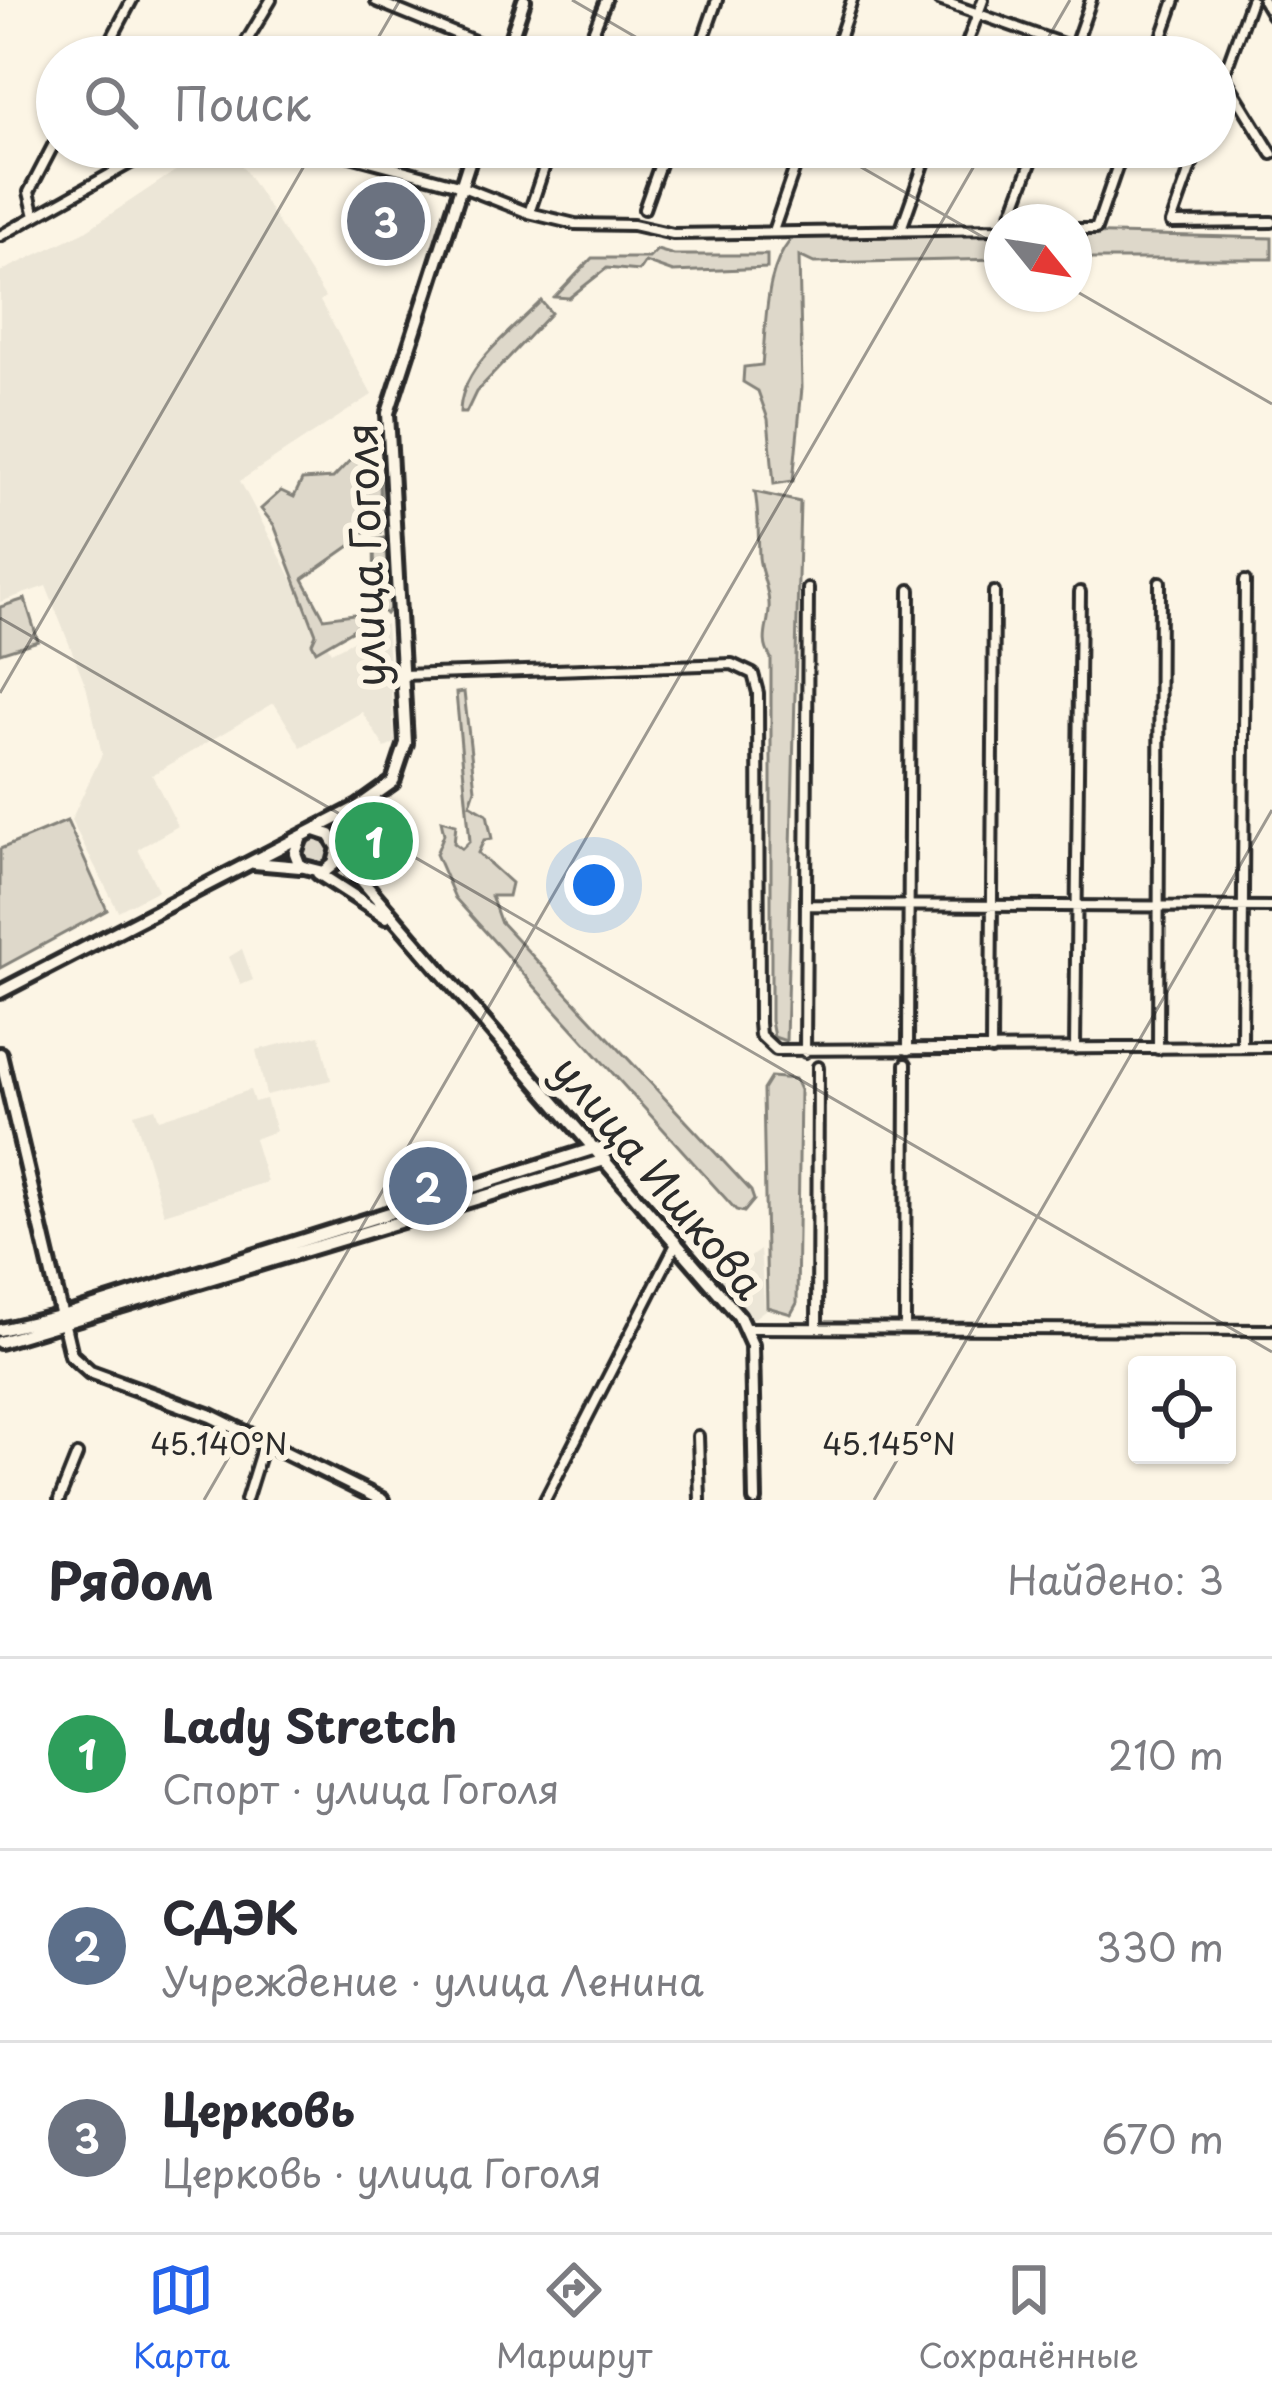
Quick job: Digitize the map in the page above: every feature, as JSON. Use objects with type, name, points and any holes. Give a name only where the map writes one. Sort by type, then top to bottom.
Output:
[{"type":"street","points":[[113,36],[132,0]]},
{"type":"street","points":[[250,36],[271,0]]},
{"type":"street","points":[[512,36],[524,0]]},
{"type":"street","points":[[591,36],[605,0]]},
{"type":"street","points":[[704,36],[717,0]]},
{"type":"street","points":[[840,36],[852,0]]},
{"type":"street","points":[[938,0],[1032,36]]},
{"type":"street","points":[[970,36],[983,0]]},
{"type":"street","points":[[1078,36],[1091,0]]},
{"type":"street","points":[[1162,36],[1175,0]]},
{"type":"street","points":[[1236,42],[1251,0]]},
{"type":"street","points":[[1263,0],[1272,15]]},
{"type":"street","points":[[376,1],[458,36]]},
{"type":"street","points":[[1236,96],[1272,154]]},
{"type":"street","points":[[35,216],[29,191],[41,168]]},
{"type":"street","points":[[0,236],[121,168]]},
{"type":"street","points":[[394,168],[529,212],[673,234],[984,229]]},
{"type":"street","name":"улица Гоголя","points":[[0,992],[358,807],[388,788],[403,766],[388,413],[466,168]]},
{"type":"street","points":[[529,212],[544,168]]},
{"type":"street","points":[[644,209],[659,168]]},
{"type":"street","points":[[773,231],[795,168]]},
{"type":"street","points":[[902,229],[923,168]]},
{"type":"street","points":[[1016,204],[1029,168]]},
{"type":"street","points":[[1092,229],[1096,229],[1117,168]]},
{"type":"street","points":[[1191,168],[1171,223],[1272,222]]},
{"type":"street","points":[[1242,1047],[1245,581]]},
{"type":"street","points":[[1158,1048],[1160,582]]},
{"type":"street","points":[[805,1052],[808,590]]},
{"type":"street","points":[[908,1051],[910,590]]},
{"type":"street","points":[[991,1050],[994,592]]},
{"type":"street","points":[[1075,1048],[1080,592]]},
{"type":"street","points":[[402,675],[618,665],[732,664],[748,670],[758,693],[760,1035],[776,1050],[1272,1047]]},
{"type":"street","name":"улица Гоголя","points":[[338,854],[358,807]]},
{"type":"street","points":[[244,864],[278,861],[318,873],[329,869],[338,854],[330,835],[306,832],[295,853],[303,868]]},
{"type":"street","points":[[346,839],[358,874]]},
{"type":"street","name":"улица Ишкова","points":[[338,854],[721,1289],[746,1328],[754,1382],[755,1500]]},
{"type":"street","name":"улица Ишкова","points":[[318,873],[359,895],[408,936]]},
{"type":"street","points":[[807,905],[1272,907]]},
{"type":"street","points":[[0,1054],[71,1354],[91,1372],[265,1441],[382,1500]]},
{"type":"street","points":[[905,1327],[907,1064]]},
{"type":"street","points":[[817,1326],[818,1067]]},
{"type":"street","points":[[0,1342],[596,1148]]},
{"type":"street","points":[[0,1330],[60,1321],[605,1160]]},
{"type":"street","points":[[544,1500],[677,1240]]},
{"type":"street","points":[[746,1328],[1272,1330]]},
{"type":"street","points":[[698,1436],[700,1500]]},
{"type":"street","points":[[245,1500],[265,1441]]},
{"type":"street","points":[[59,1500],[77,1456]]},
{"type":"shaded area","points":[[180,168],[243,168],[325,297],[320,301],[372,395],[240,481],[331,652],[386,624],[395,743],[385,748],[362,712],[301,747],[274,703],[152,775],[178,826],[138,849],[158,890],[118,911],[71,820],[102,754],[86,686],[46,586],[0,602],[0,272],[84,232]]},
{"type":"shaded area","points":[[984,233],[984,259],[814,263],[799,256],[802,388],[793,481],[774,484],[768,419],[758,391],[743,382],[744,367],[762,365],[772,278],[796,234]]},
{"type":"shaded area","points":[[1092,233],[1272,238],[1272,259],[1092,259]]},
{"type":"shaded area","points":[[657,250],[674,255],[767,255],[767,268],[673,272],[645,262],[639,271],[607,268],[569,298],[555,297],[592,258],[649,258]]},
{"type":"shaded area","points":[[541,301],[551,313],[476,392],[466,413],[460,413],[468,380],[478,366]]},
{"type":"shaded area","points":[[355,455],[367,456],[380,477],[381,532],[360,532],[357,541],[303,579],[324,618],[369,612],[354,629],[316,651],[312,643],[316,634],[274,525],[261,509],[281,491],[294,497],[302,480],[333,478]]},
{"type":"shaded area","points":[[755,492],[800,502],[786,1041],[774,1037],[771,1021],[771,658],[765,644],[769,603],[759,557]]},
{"type":"shaded area","points":[[385,538],[390,609],[386,614],[375,603],[374,540]]},
{"type":"shaded area","points":[[25,599],[38,641],[0,653],[0,607]]},
{"type":"shaded area","points":[[464,692],[475,789],[470,804],[487,814],[492,839],[484,840],[478,853],[511,883],[508,896],[491,896],[500,921],[751,1191],[754,1200],[744,1212],[736,1210],[455,898],[436,854],[444,834],[441,820],[456,824],[454,843],[462,849],[470,841],[456,693]]},
{"type":"shaded area","points":[[67,821],[107,910],[0,968],[0,849]]},
{"type":"shaded area","points":[[317,837],[328,841],[332,852],[328,863],[317,867],[306,863],[302,852],[306,841]]},
{"type":"shaded area","points":[[242,949],[253,980],[241,985],[229,957]]},
{"type":"shaded area","points":[[320,1035],[331,1080],[266,1095],[256,1050]]},
{"type":"shaded area","points":[[771,1077],[795,1079],[800,1090],[797,1303],[791,1314],[767,1307],[763,1090]]},
{"type":"shaded area","points":[[250,1090],[254,1102],[266,1099],[276,1131],[254,1139],[267,1182],[164,1214],[134,1114],[155,1108],[159,1119]]},
{"type":"shaded area","points":[[760,1250],[765,1310],[750,1321],[721,1279]]},
{"type":"place","name":"Церковь","points":[[386,221]]},
{"type":"place","name":"Lady Stretch","points":[[374,841]]},
{"type":"place","name":"СДЭК","points":[[428,1186]]}]
